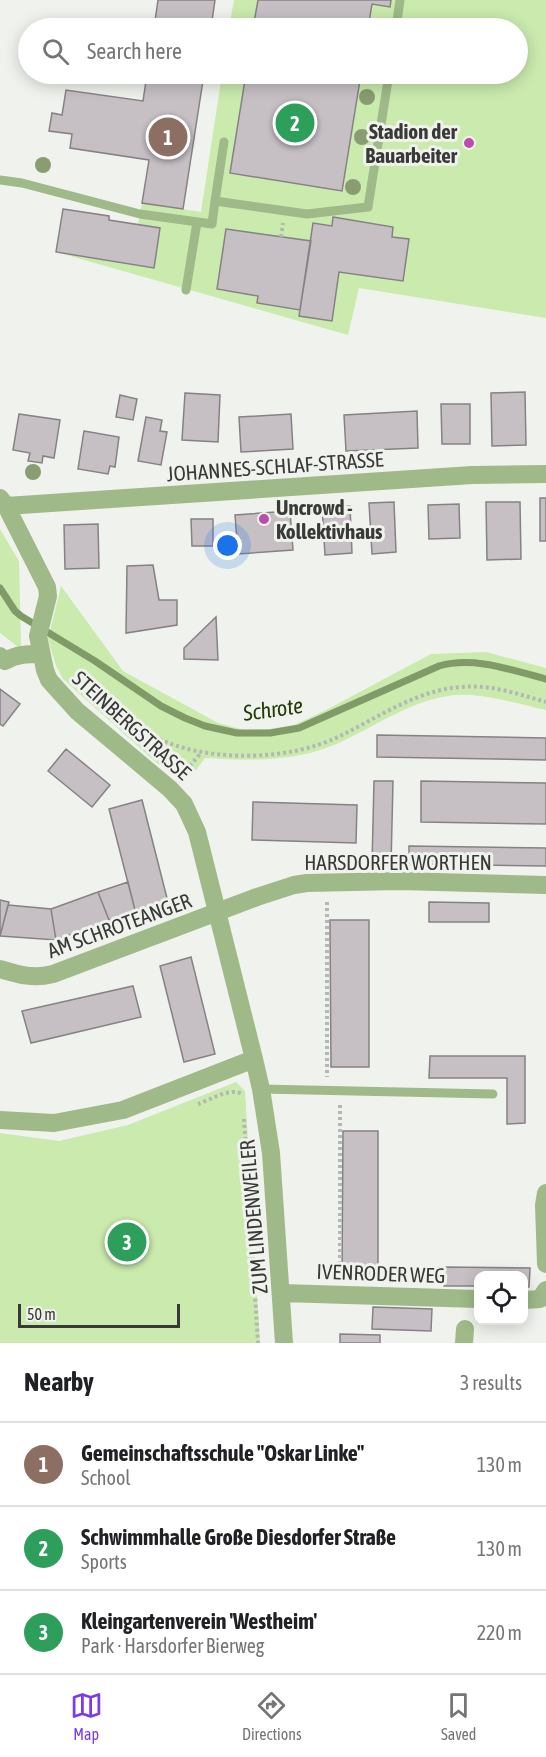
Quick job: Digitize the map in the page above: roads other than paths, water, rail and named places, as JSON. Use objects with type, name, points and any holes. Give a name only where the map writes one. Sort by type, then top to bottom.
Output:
[{"type":"street","name":"JOHANNES-SCHLAF-STRASSE","points":[[3,502],[472,475],[546,474]]},
{"type":"street","name":"STEINBERGSTRASSE","points":[[3,502],[46,583],[48,596],[38,636],[49,680],[76,711],[170,789],[184,804],[195,825],[218,912]]},
{"type":"street","points":[[0,656],[6,661],[20,655],[41,654]]},
{"type":"street","name":"HARSDORFER WORTHEN","points":[[218,912],[294,885],[327,881],[546,885]]},
{"type":"street","name":"AM SCHROTEANGER","points":[[0,969],[31,977],[53,974],[218,912]]},
{"type":"street","name":"ZUM LINDENWEILER","points":[[218,912],[261,1089],[272,1153],[284,1343]]},
{"type":"street","points":[[0,1120],[54,1123],[123,1110],[254,1059]]},
{"type":"street","points":[[546,1192],[544,1205],[546,1264]]},
{"type":"street","points":[[528,1300],[540,1299],[546,1290]]},
{"type":"street","name":"IVENRODER WEG","points":[[282,1293],[474,1299]]},
{"type":"lane","points":[[397,18],[400,0]]},
{"type":"lane","points":[[215,201],[307,214],[368,207],[387,84]]},
{"type":"lane","points":[[0,180],[22,183],[140,214],[212,224],[224,142]]},
{"type":"lane","points":[[186,290],[197,222]]},
{"type":"lane","points":[[261,1089],[493,1094]]},
{"type":"waterway","name":"Schrote","points":[[0,588],[15,611],[21,616],[95,661],[161,706],[205,726],[237,733],[270,733],[299,728],[439,666],[452,663],[493,665],[546,679]]},
{"type":"place","name":"Schwimmhalle Große Diesdorfer Straße","points":[[295,123]]},
{"type":"place","name":"Gemeinschaftsschule \"Oskar Linke\"","points":[[168,137]]},
{"type":"place","name":"Stadion der Bauarbeiter","points":[[469,143]]},
{"type":"place","name":"Uncrowd - Kollektivhaus","points":[[264,519]]},
{"type":"place","name":"Kleingartenverein 'Westheim'","points":[[127,1242]]}]
